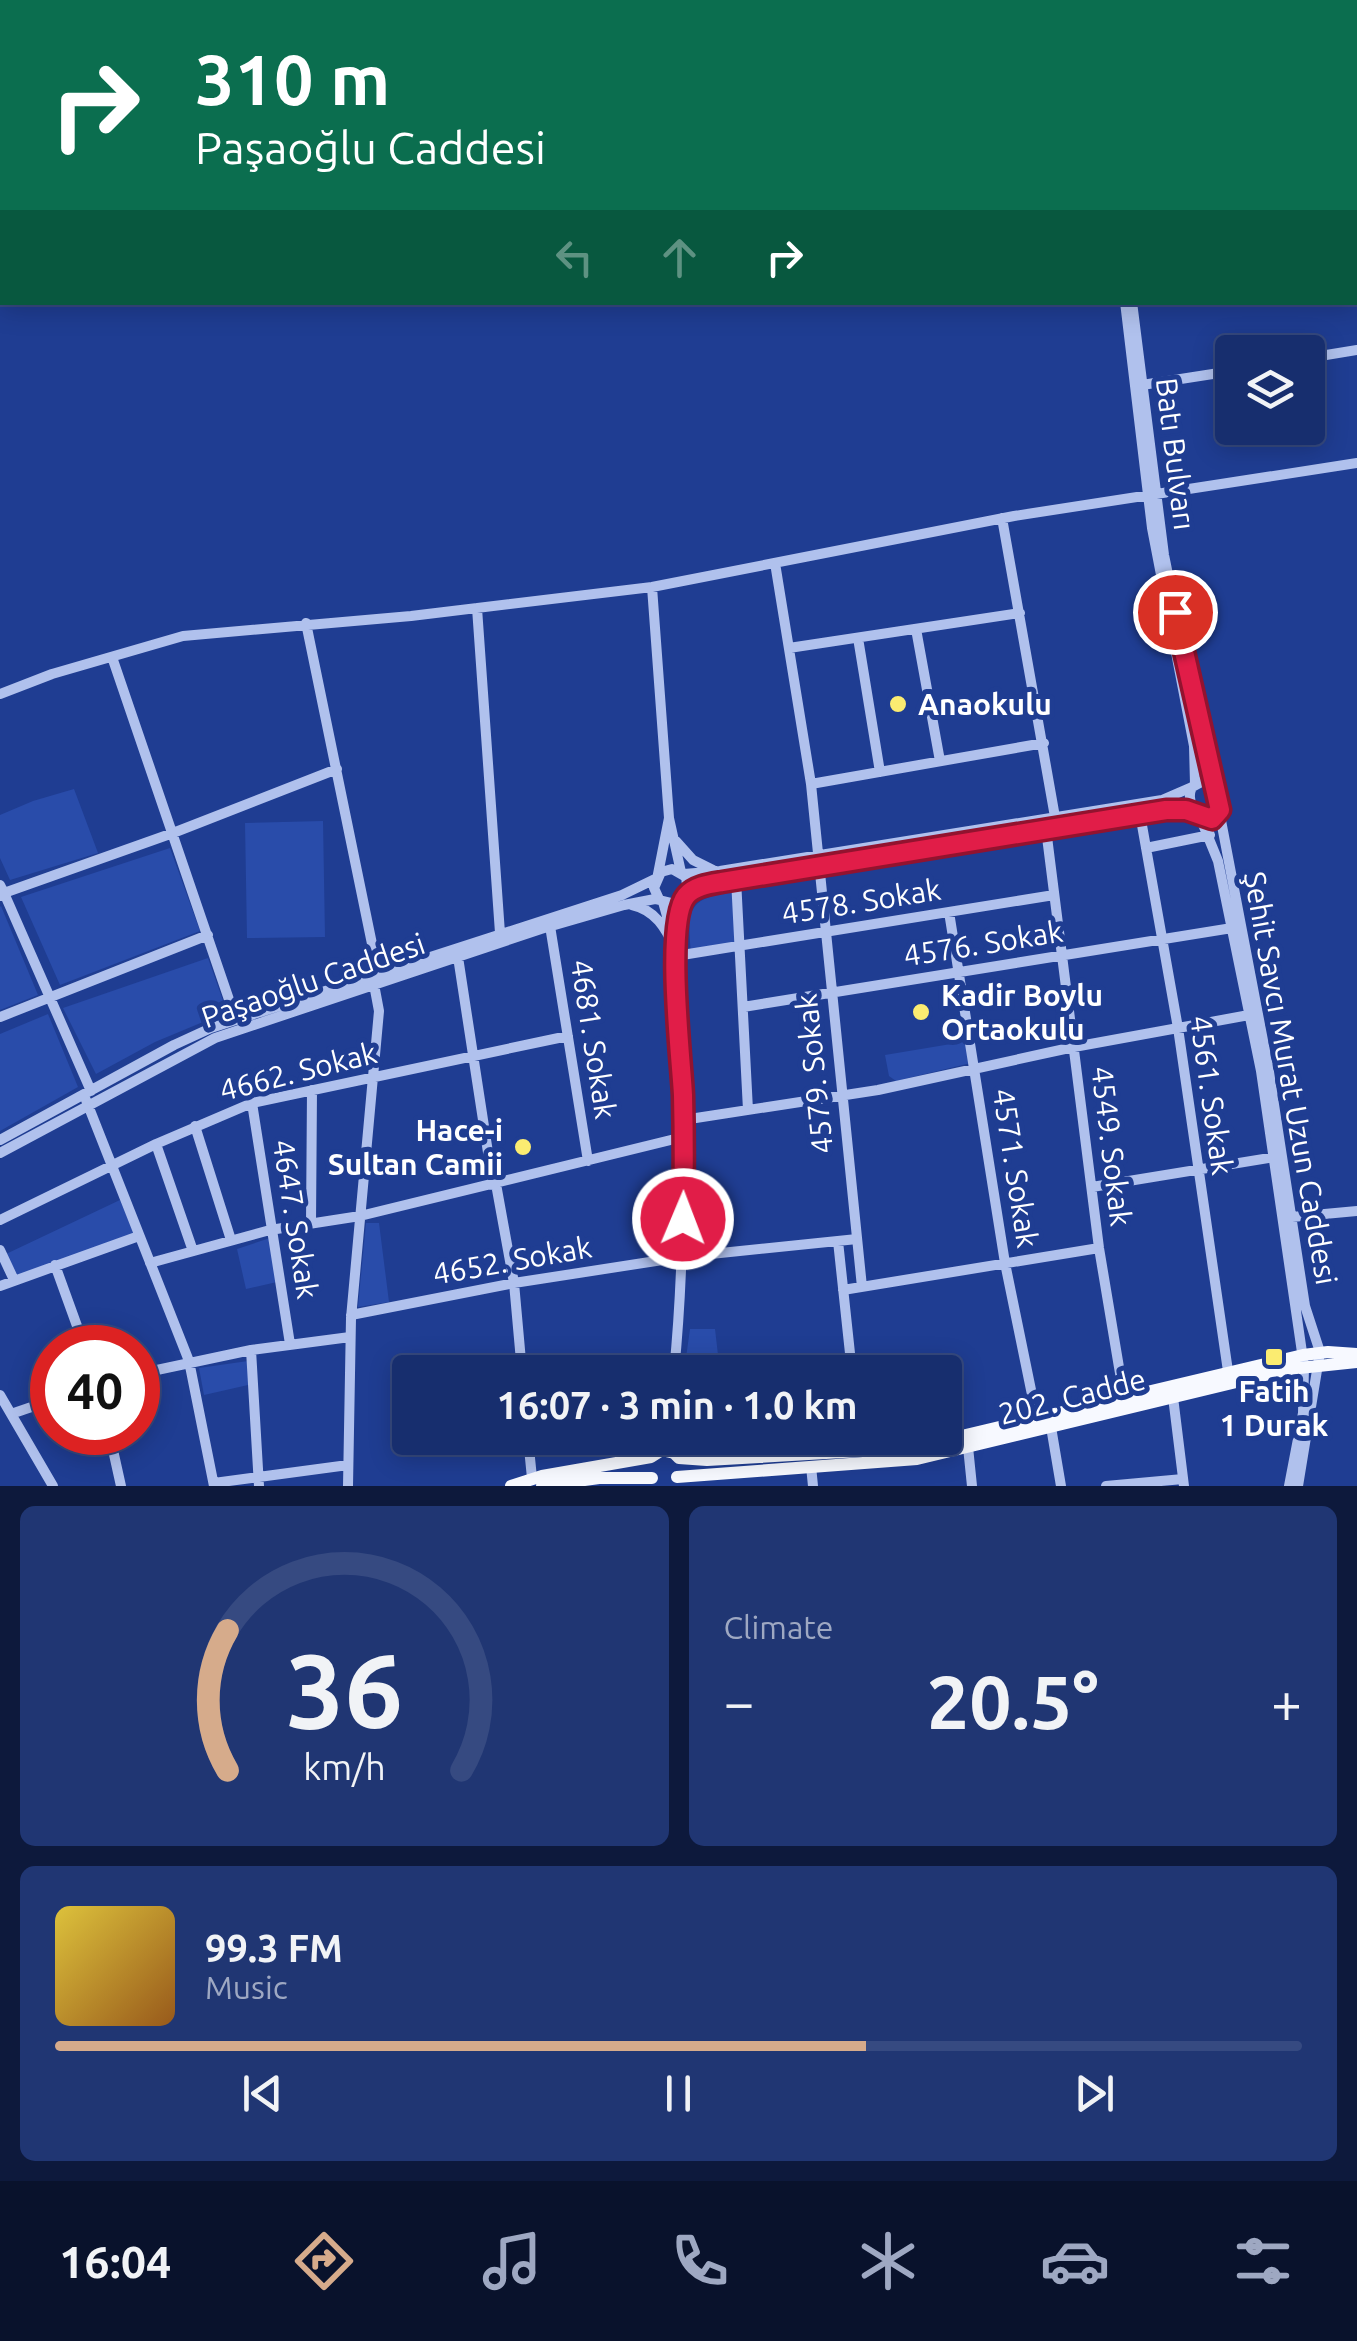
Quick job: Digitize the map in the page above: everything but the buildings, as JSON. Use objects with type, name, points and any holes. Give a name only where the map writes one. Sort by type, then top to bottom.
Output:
[{"type":"main road","name":"202. Cadde","points":[[962,1448],[1229,1378],[1303,1361],[1357,1354]]},
{"type":"main road","name":"202. Cadde","points":[[1320,1358],[1357,1362]]},
{"type":"main road","name":"202. Cadde","points":[[1125,1403],[1173,1397],[1229,1378]]},
{"type":"main road","name":"202. Cadde","points":[[962,1439],[1042,1425]]},
{"type":"main road","points":[[537,1482],[652,1455]]},
{"type":"main road","points":[[652,1455],[648,1466],[654,1481]]},
{"type":"main road","points":[[511,1486],[588,1478],[675,1481],[681,1470],[675,1455]]},
{"type":"main road","name":"202. Cadde","points":[[678,1457],[717,1460],[796,1455]]},
{"type":"main road","name":"202. Cadde","points":[[675,1481],[810,1466],[847,1455]]},
{"type":"main road","name":"202. Cadde","points":[[881,1455],[908,1460],[931,1455]]},
{"type":"street","name":"Batı Bulvarı","points":[[1129,305],[1142,385],[1151,496],[1214,787]]},
{"type":"street","name":"Batı Bulvarı","points":[[1129,305],[1151,496],[1194,746],[1193,786]]},
{"type":"street","points":[[1325,355],[1357,350]]},
{"type":"street","points":[[1142,385],[1215,373]]},
{"type":"street","points":[[0,694],[183,636],[477,608],[652,586],[1002,518],[1357,463]]},
{"type":"street","points":[[1002,518],[1054,818]]},
{"type":"street","name":"4579. Sokak","points":[[775,563],[811,784],[862,1287]]},
{"type":"street","points":[[652,586],[669,818],[690,888],[676,953],[683,1136],[682,1257],[675,1355]]},
{"type":"street","points":[[477,608],[500,933]]},
{"type":"street","points":[[789,648],[1020,613]]},
{"type":"street","points":[[306,623],[337,769],[379,1010],[351,1315],[348,1486]]},
{"type":"street","points":[[916,629],[940,761]]},
{"type":"street","points":[[858,638],[880,772]]},
{"type":"street","points":[[112,657],[236,1020]]},
{"type":"street","points":[[811,784],[1044,743]]},
{"type":"street","points":[[337,769],[173,833],[1,891],[49,997],[110,1166],[189,1361],[214,1484],[258,1481],[348,1465]]},
{"type":"street","points":[[657,877],[666,870],[720,871],[817,861],[1172,809],[1212,819],[1220,810],[1214,787],[1207,782],[1168,799],[817,861],[707,885],[676,904],[661,900]]},
{"type":"street","points":[[1193,786],[1190,799],[1199,816]]},
{"type":"street","name":"Şehit Savcı Murat Uzun Caddesi","points":[[1220,810],[1272,1091],[1305,1306],[1320,1358]]},
{"type":"street","name":"4561. Sokak","points":[[1140,814],[1178,1028],[1229,1378]]},
{"type":"street","name":"Şehit Savcı Murat Uzun Caddesi","points":[[1199,816],[1210,835],[1250,1015],[1303,1361],[1302,1412],[1289,1486]]},
{"type":"street","points":[[669,818],[654,888],[676,953]]},
{"type":"street","name":"4549. Sokak","points":[[1046,829],[1099,1248],[1125,1403]]},
{"type":"street","points":[[1146,848],[1210,835]]},
{"type":"street","points":[[673,836],[693,860],[720,871]]},
{"type":"street","name":"Paşaoğlu Caddesi","points":[[0,1140],[196,1046],[375,977],[622,896],[657,877]]},
{"type":"street","points":[[736,879],[748,1110]]},
{"type":"street","name":"4578. Sokak","points":[[676,953],[1054,896]]},
{"type":"street","name":"Paşaoğlu Caddesi","points":[[0,1153],[192,1036],[624,904],[661,900]]},
{"type":"street","points":[[624,904],[650,912],[666,929],[676,953]]},
{"type":"street","name":"4571. Sokak","points":[[949,912],[1005,1263],[1060,1486]]},
{"type":"street","name":"4681. Sokak","points":[[550,926],[588,1160]]},
{"type":"street","name":"4576. Sokak","points":[[742,1007],[1232,928]]},
{"type":"street","points":[[0,1017],[208,935]]},
{"type":"street","points":[[458,957],[514,1283],[520,1355]]},
{"type":"street","points":[[683,1120],[842,1096],[1250,1015]]},
{"type":"street","name":"4662. Sokak","points":[[0,1220],[252,1102],[568,1036]]},
{"type":"street","points":[[311,1223],[312,1090]]},
{"type":"street","name":"4647. Sokak","points":[[252,1102],[290,1344]]},
{"type":"street","points":[[195,1126],[232,1240]]},
{"type":"street","points":[[150,1263],[272,1229],[360,1216],[683,1136]]},
{"type":"street","points":[[156,1144],[193,1251]]},
{"type":"street","points":[[1092,1187],[1274,1157]]},
{"type":"street","points":[[1292,1217],[1357,1211]]},
{"type":"street","points":[[0,1286],[138,1236]]},
{"type":"street","name":"4652. Sokak","points":[[351,1315],[514,1283],[682,1257],[857,1240]]},
{"type":"street","points":[[838,1241],[850,1355]]},
{"type":"street","points":[[843,1290],[1099,1248]]},
{"type":"street","points":[[0,1250],[14,1280]]},
{"type":"street","points":[[55,1266],[77,1325]]},
{"type":"street","points":[[160,1368],[251,1350],[350,1337]]},
{"type":"street","points":[[251,1350],[258,1481]]},
{"type":"street","points":[[1298,1486],[1320,1358]]},
{"type":"street","points":[[0,1396],[53,1486]]},
{"type":"street","points":[[1106,1486],[1184,1482],[1173,1397]]},
{"type":"street","points":[[11,1414],[30,1408]]},
{"type":"street","points":[[968,1447],[972,1486]]},
{"type":"street","points":[[114,1455],[121,1486]]},
{"type":"street","points":[[531,1455],[537,1482]]},
{"type":"street","points":[[810,1466],[813,1486]]},
{"type":"shaded area","points":[[74,789],[98,853],[10,880],[0,858],[0,815]]},
{"type":"shaded area","points":[[323,821],[325,937],[247,938],[245,823]]},
{"type":"shaded area","points":[[170,848],[200,931],[60,985],[21,897]]},
{"type":"shaded area","points":[[733,892],[736,945],[691,953],[689,927],[693,909],[706,898]]},
{"type":"shaded area","points":[[0,907],[38,995],[0,1010]]},
{"type":"shaded area","points":[[208,958],[227,1012],[155,1042],[96,1074],[63,1008]]},
{"type":"shaded area","points":[[48,1014],[78,1087],[0,1131],[0,1034]]},
{"type":"shaded area","points":[[969,1041],[975,1062],[896,1081],[889,1076],[885,1055]]},
{"type":"shaded area","points":[[120,1200],[134,1234],[17,1276],[6,1254]]},
{"type":"shaded area","points":[[366,1223],[379,1223],[389,1302],[358,1307]]},
{"type":"shaded area","points":[[270,1238],[277,1282],[246,1289],[237,1249]]},
{"type":"shaded area","points":[[690,1329],[715,1329],[718,1355],[686,1355]]},
{"type":"shaded area","points":[[248,1361],[248,1385],[204,1395],[199,1368]]},
{"type":"place","name":"Anaokulu","points":[[898,704]]},
{"type":"place","name":"Kadir Boylu Ortaokulu","points":[[921,1012]]},
{"type":"place","name":"Hace-i Sultan Camii","points":[[523,1147]]},
{"type":"place","name":"Fatih 1 Durak","points":[[1274,1357]]},
{"type":"route","points":[[683,1219],[676,949],[687,895],[722,882],[1172,809],[1212,819],[1220,810],[1219,799],[1203,745],[1175,612]]}]
